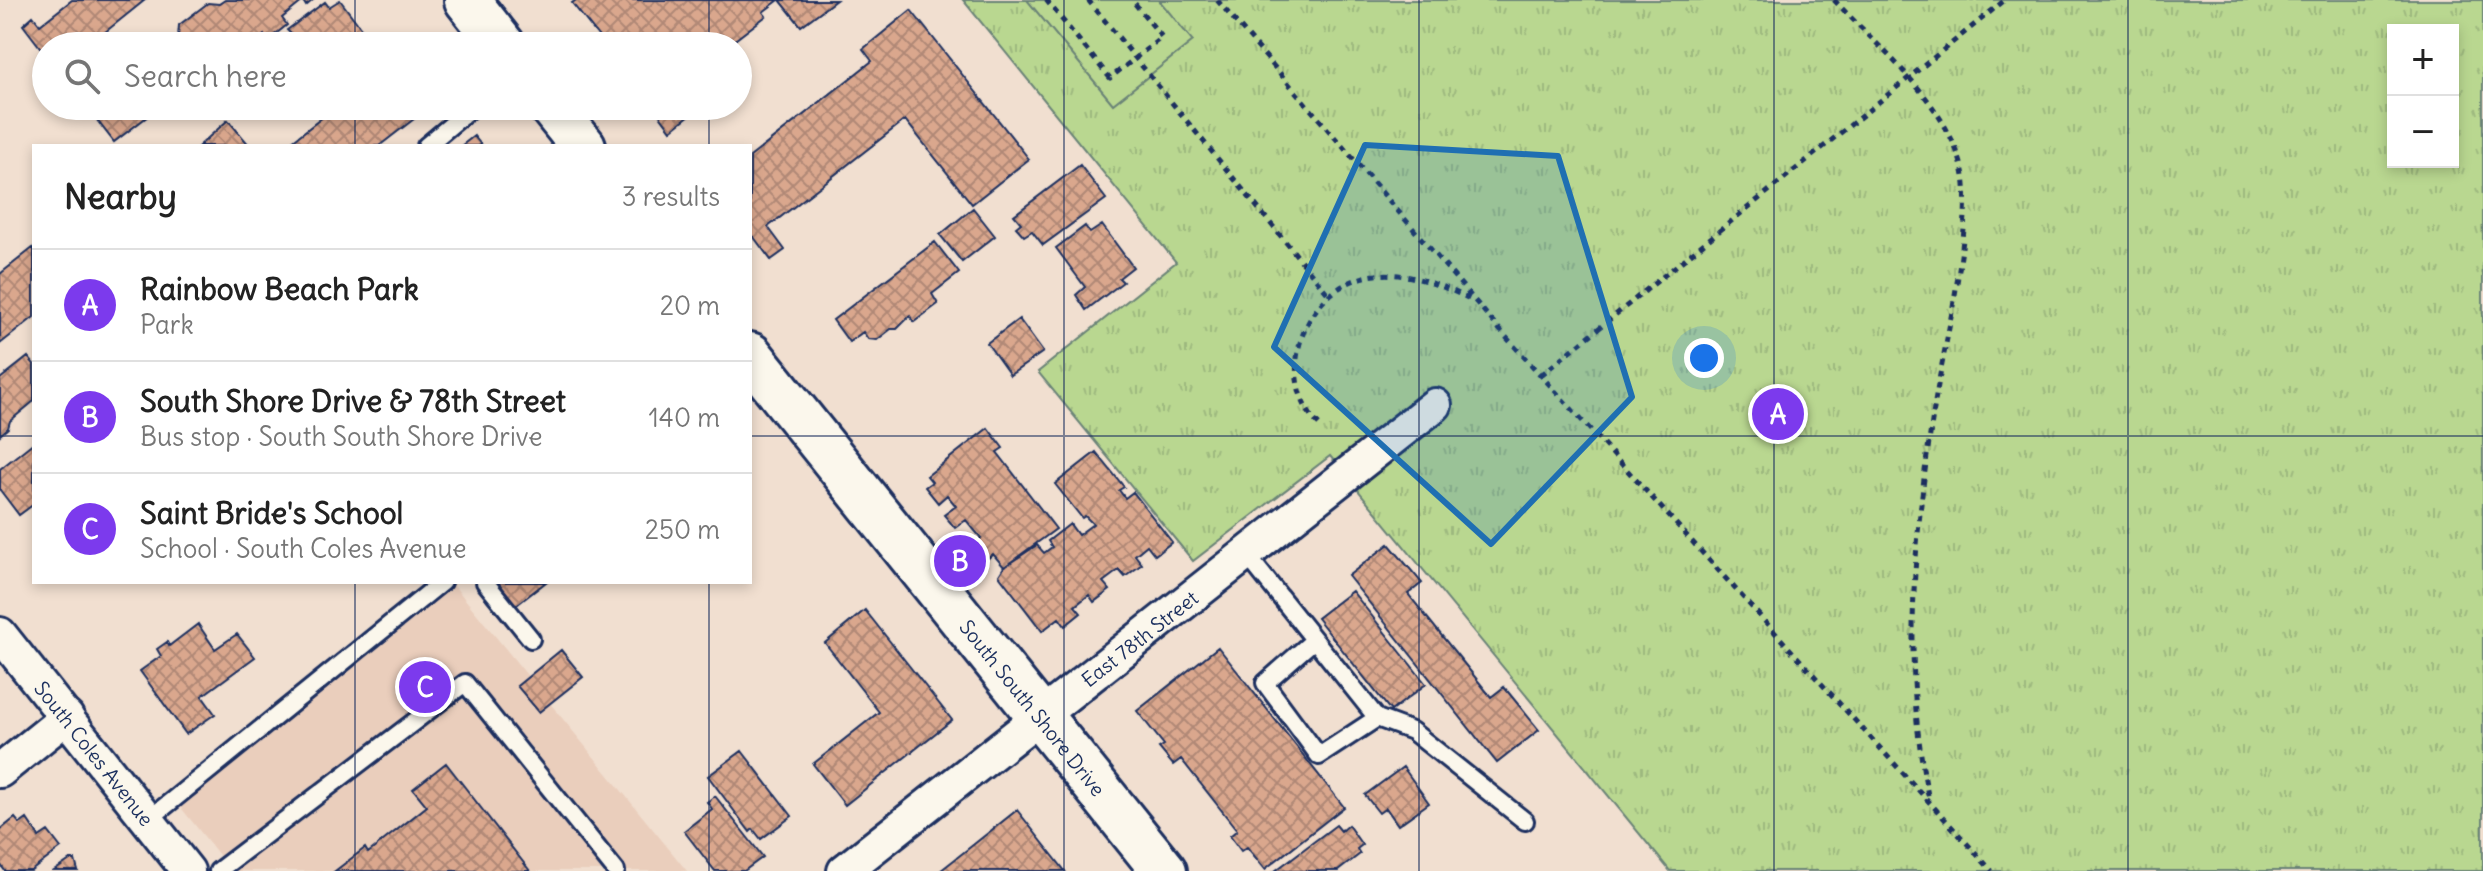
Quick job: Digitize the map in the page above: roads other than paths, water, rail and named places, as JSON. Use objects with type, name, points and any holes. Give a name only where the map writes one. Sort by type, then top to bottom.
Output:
[{"type":"main road","points":[[467,0],[492,32]]},
{"type":"main road","points":[[562,120],[581,144]]},
{"type":"main road","name":"South South Shore Drive","points":[[752,358],[1164,871]]},
{"type":"street","name":"East 78th Street","points":[[844,871],[1037,715],[1435,405]]},
{"type":"street","name":"South Coles Avenue","points":[[0,634],[188,871]]},
{"type":"street","points":[[0,771],[67,717]]},
{"type":"lane","points":[[428,144],[457,120]]},
{"type":"lane","points":[[1246,554],[1377,718],[1412,731],[1525,821]]},
{"type":"lane","points":[[148,820],[440,584]]},
{"type":"lane","points":[[487,584],[531,639]]},
{"type":"lane","points":[[1314,640],[1265,683],[1319,756],[1377,718]]},
{"type":"lane","points":[[218,871],[465,683],[616,871]]},
{"type":"place","name":"Rainbow Beach Park","points":[[1778,414]]},
{"type":"place","name":"South Shore Drive & 78th Street","points":[[960,561]]},
{"type":"place","name":"Saint Bride's School","points":[[425,687]]}]
